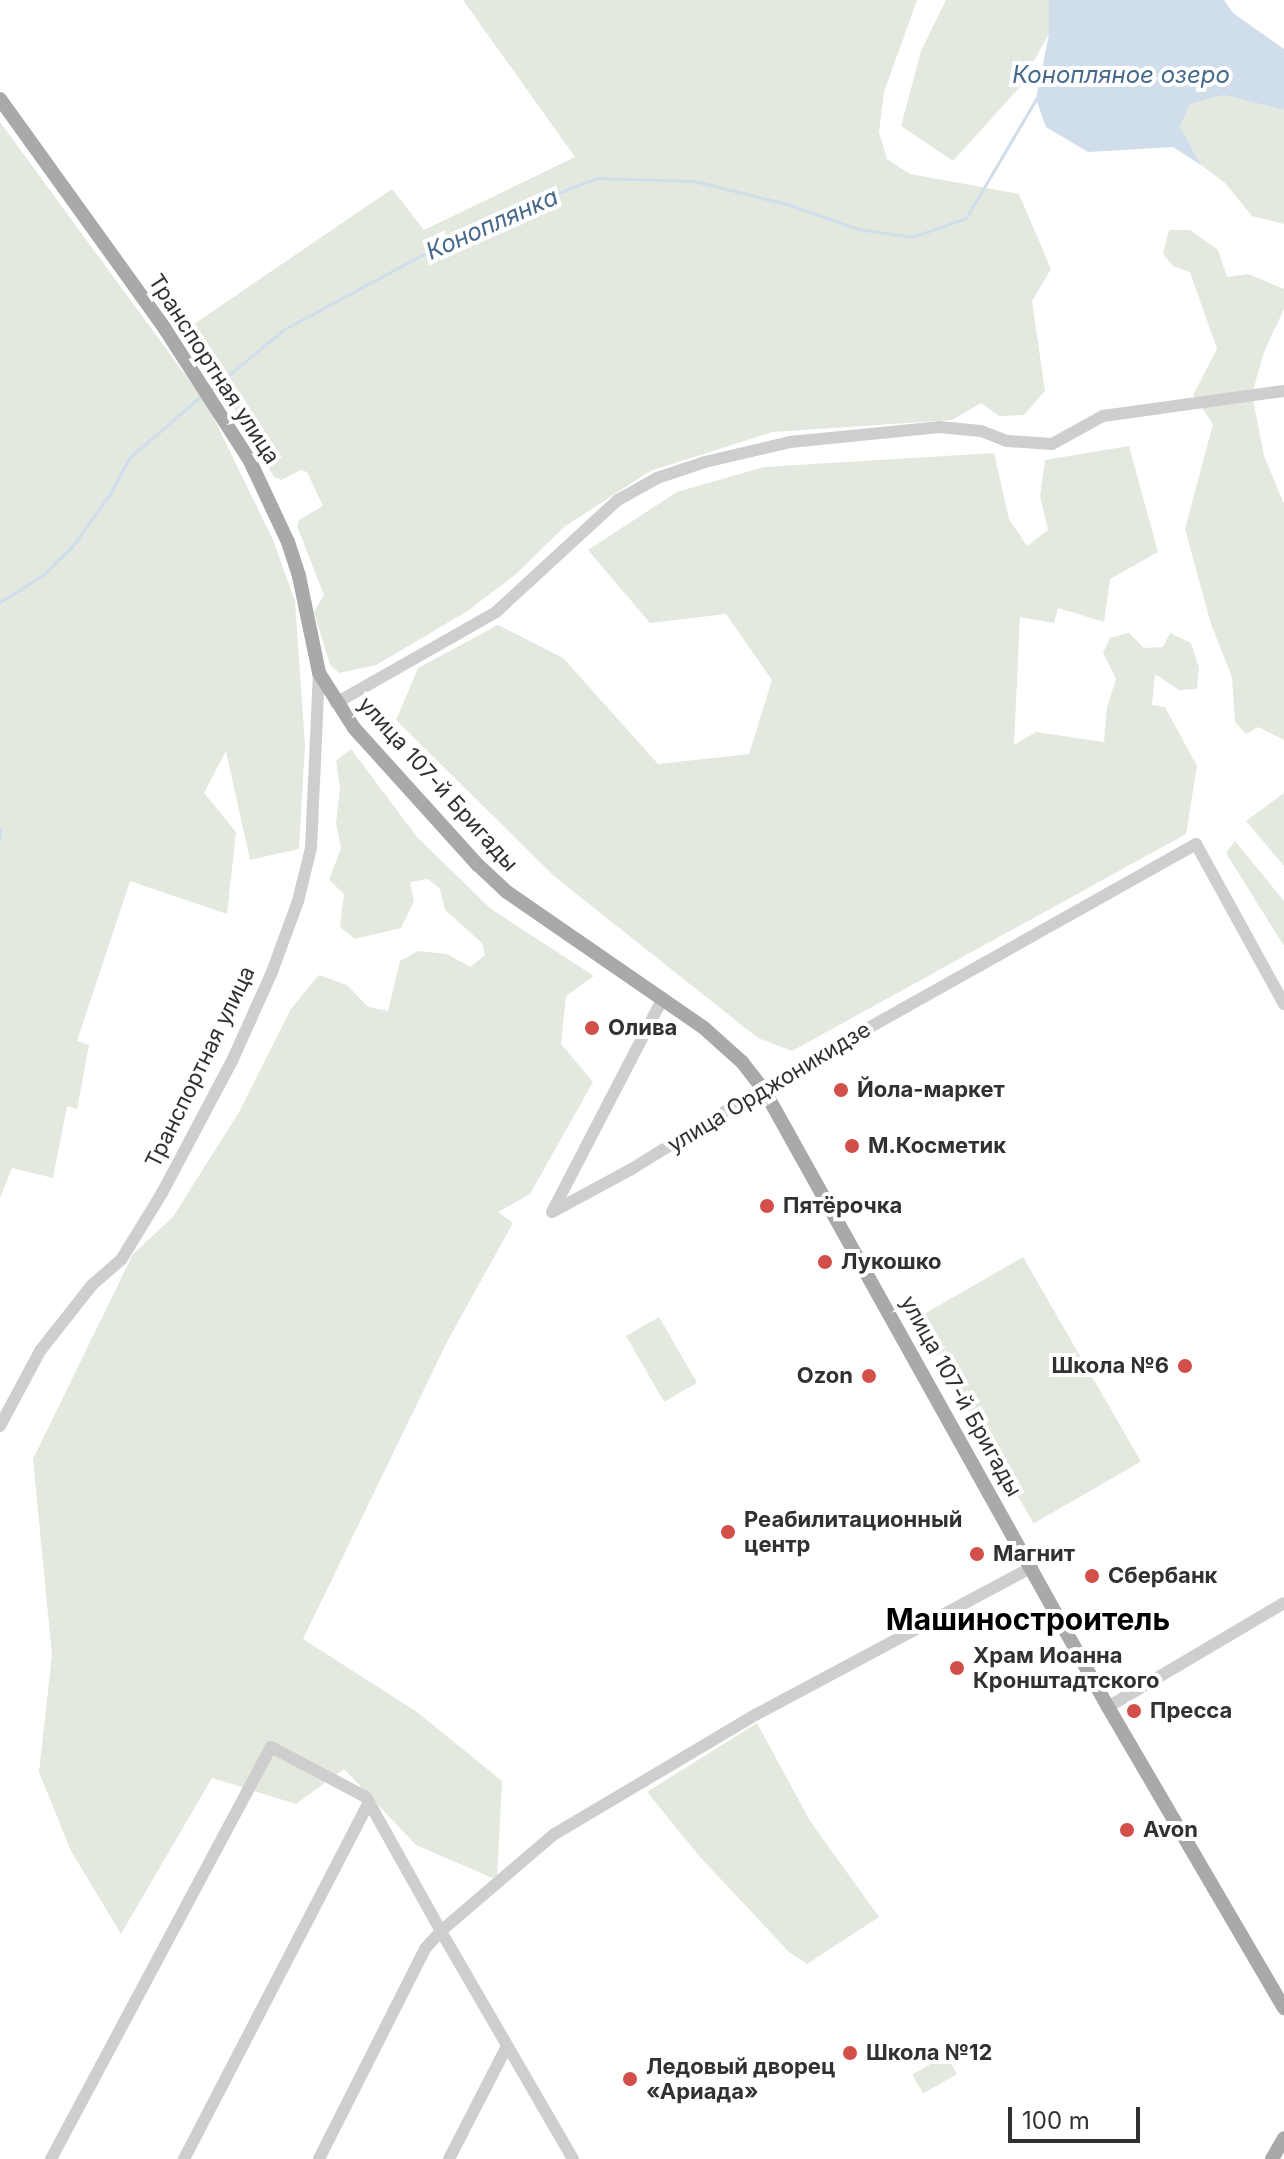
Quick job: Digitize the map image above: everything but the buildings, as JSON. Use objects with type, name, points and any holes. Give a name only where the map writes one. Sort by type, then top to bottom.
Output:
[{"type":"main road","name":"Транспортная улица","points":[[0,99],[216,403],[264,488],[299,576],[319,673]]},
{"type":"main road","name":"улица 107-й Бригады","points":[[319,673],[354,728],[478,865],[507,892],[663,998],[722,1043],[764,1090],[1108,1707],[1284,2008]]},
{"type":"main road","points":[[1272,2159],[1284,2138]]},
{"type":"street","points":[[336,703],[496,612],[618,500],[657,478],[705,462],[790,442],[939,427],[981,431],[1007,441],[1052,444],[1103,416],[1284,391]]},
{"type":"street","name":"Транспортная улица","points":[[0,1426],[40,1351],[92,1285],[121,1260],[162,1193],[232,1061],[272,972],[298,901],[311,848],[319,741],[319,673]]},
{"type":"street","name":"улица Орджоникидзе","points":[[663,998],[552,1212],[1196,844],[1284,1004]]},
{"type":"street","points":[[319,2159],[425,1949],[441,1931],[553,1835],[757,1714],[1032,1567]]},
{"type":"street","points":[[1108,1707],[1284,1603]]},
{"type":"street","points":[[51,2159],[271,1747],[366,1797],[573,2159]]},
{"type":"street","points":[[184,2159],[368,1804]]},
{"type":"street","points":[[449,2159],[507,2046]]},
{"type":"shaded area","points":[[463,0],[917,0],[884,92],[879,132],[887,159],[910,174],[1019,194],[1051,269],[1032,301],[1045,391],[1024,415],[999,416],[981,403],[952,420],[773,432],[650,471],[564,527],[515,575],[466,612],[376,665],[339,673],[330,665],[314,612],[324,595],[297,526],[299,520],[323,506],[307,472],[301,470],[281,480],[274,477],[191,334],[191,326],[392,189],[424,230],[575,157]]},
{"type":"shaded area","points":[[946,0],[1049,0],[1049,34],[1019,88],[953,161],[901,126],[921,51]]},
{"type":"shaded area","points":[[1224,95],[1284,110],[1284,224],[1252,216],[1225,183],[1201,165],[1180,126],[1190,104]]},
{"type":"shaded area","points":[[0,122],[208,406],[273,540],[295,601],[305,745],[299,849],[250,860],[226,751],[204,793],[236,832],[227,914],[130,881],[77,1041],[89,1045],[77,1109],[67,1106],[53,1178],[12,1168],[0,1198]]},
{"type":"shaded area","points":[[1169,230],[1190,230],[1218,250],[1227,277],[1248,274],[1284,289],[1284,309],[1264,352],[1252,394],[1264,456],[1284,504],[1284,740],[1258,727],[1246,734],[1235,722],[1232,677],[1211,624],[1185,529],[1213,424],[1193,395],[1217,349],[1190,272],[1173,266],[1163,254]]},
{"type":"shaded area","points":[[1129,446],[1158,552],[1110,579],[1104,622],[1058,608],[1054,623],[1020,617],[1014,745],[1036,732],[1104,742],[1107,707],[1116,679],[1103,653],[1110,638],[1129,633],[1144,648],[1163,647],[1170,633],[1191,643],[1199,668],[1197,689],[1179,690],[1155,674],[1152,705],[1165,707],[1197,766],[1186,834],[792,1051],[758,1038],[555,877],[396,720],[418,668],[498,625],[563,658],[658,764],[749,754],[772,680],[726,614],[650,623],[588,550],[677,492],[764,467],[994,453],[1009,519],[1027,546],[1048,530],[1040,496],[1045,460]]},
{"type":"shaded area","points":[[351,749],[417,837],[491,909],[594,976],[566,996],[561,1044],[593,1082],[530,1194],[498,1212],[513,1223],[448,1340],[303,1639],[417,1712],[502,1781],[497,1880],[416,1845],[344,1769],[296,1804],[212,1778],[121,1934],[71,1851],[39,1772],[52,1655],[33,1459],[133,1254],[173,1217],[239,1112],[291,1009],[319,975],[347,985],[368,1007],[388,1011],[400,961],[418,951],[447,954],[470,967],[485,955],[482,943],[445,910],[440,889],[428,879],[410,882],[414,901],[401,928],[355,939],[340,927],[344,894],[329,880],[341,848],[336,823],[340,788],[336,761]]},
{"type":"shaded area","points":[[1284,793],[1284,866],[1246,821]]},
{"type":"shaded area","points":[[1235,841],[1284,901],[1284,946],[1226,853]]},
{"type":"shaded area","points":[[1023,1257],[1141,1461],[1034,1523],[916,1319]]},
{"type":"shaded area","points":[[659,1317],[697,1383],[664,1402],[626,1336]]},
{"type":"shaded area","points":[[757,1723],[810,1821],[879,1917],[807,1964],[789,1952],[700,1857],[647,1792]]},
{"type":"shaded area","points":[[946,2055],[957,2074],[923,2094],[912,2074]]},
{"type":"water","name":"Конопляное озеро","points":[[1049,0],[1224,0],[1233,13],[1284,49],[1284,110],[1224,95],[1190,104],[1180,126],[1201,165],[1173,147],[1088,152],[1046,127],[1036,99],[1049,34]]},
{"type":"waterway","name":"Коноплянка","points":[[212,389],[283,330],[485,221],[597,178],[694,181],[790,205],[858,229],[912,237],[966,218],[1036,99]]},
{"type":"waterway","name":"Коноплянка","points":[[0,602],[43,575],[71,548],[110,494],[130,457],[202,395]]},
{"type":"waterway","name":"Коноплянка","points":[[0,829],[0,839]]},
{"type":"place","name":"Олива","points":[[592,1028]]},
{"type":"place","name":"Йола-маркет","points":[[841,1090]]},
{"type":"place","name":"М.Косметик","points":[[852,1146]]},
{"type":"place","name":"Пятёрочка","points":[[767,1206]]},
{"type":"place","name":"Лукошко","points":[[825,1262]]},
{"type":"place","name":"Школа №6","points":[[1185,1366]]},
{"type":"place","name":"Ozon","points":[[869,1376]]},
{"type":"place","name":"Реабилитационный центр","points":[[728,1532]]},
{"type":"place","name":"Магнит","points":[[977,1554]]},
{"type":"place","name":"Сбербанк","points":[[1092,1576]]},
{"type":"place","name":"Храм Иоанна Кронштадтского","points":[[957,1668]]},
{"type":"place","name":"Пресса","points":[[1134,1711]]},
{"type":"place","name":"Avon","points":[[1127,1830]]},
{"type":"place","name":"Школа №12","points":[[850,2053]]},
{"type":"place","name":"Ледовый дворец «Ариада»","points":[[630,2079]]},
{"type":"district","name":"Машиностроитель","points":[[1028,1619]]}]
